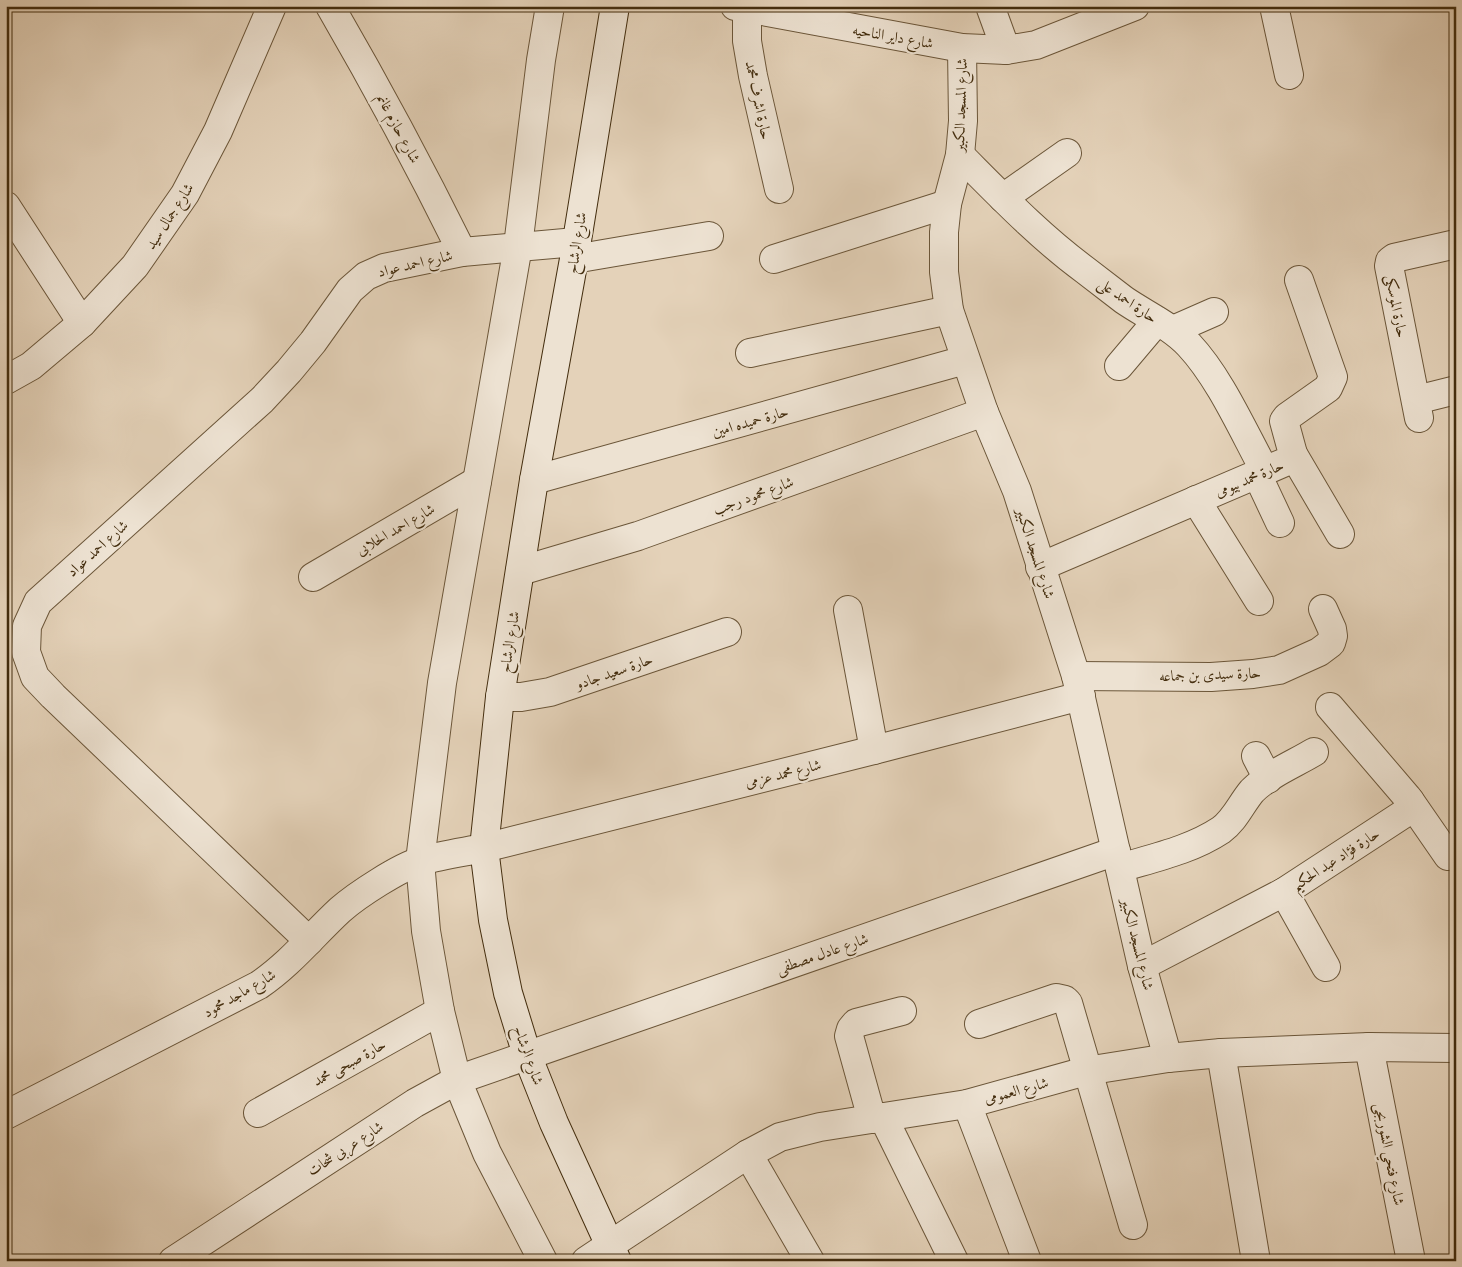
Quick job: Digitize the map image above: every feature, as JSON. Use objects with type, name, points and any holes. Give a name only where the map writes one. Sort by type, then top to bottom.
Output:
[{"type":"street","name":"شارع جمال سيد","points":[[6,380],[31,366],[82,323],[135,266],[185,194],[218,131],[272,6]]},
{"type":"street","name":"شارع حازم غانم","points":[[330,6],[390,111],[462,252]]},
{"type":"street","points":[[543,1261],[486,1154],[457,1080],[440,1011],[426,931],[420,861],[442,684],[518,246],[541,60],[550,6]]},
{"type":"street","name":"شارع الرشاح","points":[[614,1253],[554,1123],[527,1055],[508,993],[496,938],[484,848],[500,696],[534,480],[575,251],[615,6]]},
{"type":"street","points":[[990,6],[1006,50]]},
{"type":"street","points":[[1274,6],[1290,75]]},
{"type":"street","name":"شارع داير الناحيه","points":[[741,8],[962,48],[1006,50],[1036,45],[1120,9]]},
{"type":"street","name":"حارة اشرف محمد","points":[[741,8],[753,76],[779,189]]},
{"type":"street","name":"شارع المسجد الكبير","points":[[962,48],[963,122],[960,154],[947,204],[944,232],[944,272],[949,310],[984,412],[1017,492],[1078,686],[1142,966],[1168,1058]]},
{"type":"street","points":[[1003,198],[1067,153]]},
{"type":"street","name":"حارة احمد على","points":[[960,154],[1027,222],[1074,262],[1124,300],[1165,325],[1202,360],[1220,388],[1261,473],[1280,523]]},
{"type":"street","points":[[774,259],[947,204]]},
{"type":"street","points":[[6,206],[82,323]]},
{"type":"street","name":"شارع احمد عواد","points":[[309,941],[53,696],[36,677],[26,652],[27,626],[38,602],[262,400],[289,372],[350,290],[366,276],[384,268],[462,252],[518,246],[575,251],[710,236]]},
{"type":"street","name":"حارة الموسكى","points":[[1456,244],[1394,258],[1390,261],[1389,266],[1418,409],[1456,390]]},
{"type":"street","name":"حارة محمد بيومى","points":[[1040,567],[1288,462],[1292,458],[1293,454],[1284,421],[1328,388],[1333,377],[1299,280]]},
{"type":"street","points":[[750,353],[949,310]]},
{"type":"street","points":[[1119,366],[1165,325],[1214,312]]},
{"type":"street","name":"حارة حميده امين","points":[[534,480],[965,360]]},
{"type":"street","name":"شارع محمود رجب","points":[[520,571],[638,536],[984,412]]},
{"type":"street","points":[[1293,454],[1340,534]]},
{"type":"street","name":"شارع احمد الحلابى","points":[[313,577],[477,481]]},
{"type":"street","points":[[1196,500],[1259,601]]},
{"type":"street","name":"حارة سيدى بن جماعه","points":[[1078,686],[1253,674],[1280,670],[1319,652],[1331,643],[1332,629],[1323,609]]},
{"type":"street","points":[[848,610],[874,750]]},
{"type":"street","name":"حارة سعيد جادو","points":[[500,696],[521,697],[550,692],[727,632]]},
{"type":"street","name":"شارع محمد عزمى","points":[[484,848],[874,750],[1078,686]]},
{"type":"street","points":[[1330,707],[1410,801],[1448,856]]},
{"type":"street","name":"شارع عادل مصطفى","points":[[527,1055],[1118,859],[1177,851],[1213,835],[1233,819],[1252,792],[1262,767],[1314,752]]},
{"type":"street","name":"حارة فؤاد عبد الحكيم","points":[[1142,966],[1284,892],[1404,815],[1408,811],[1410,801]]},
{"type":"street","name":"شارع ماجد محمود","points":[[6,1115],[259,985],[278,972],[342,908],[379,882],[420,861],[484,848]]},
{"type":"street","points":[[1284,892],[1326,967]]},
{"type":"street","points":[[979,1024],[1056,998],[1065,1000],[1068,1003],[1086,1071],[1133,1225]]},
{"type":"street","name":"حارة صبحى محمد","points":[[258,1113],[440,1011]]},
{"type":"street","points":[[902,1011],[856,1023],[851,1029],[849,1036],[878,1118],[954,1261]]},
{"type":"street","name":"شارع العمومى","points":[[586,1261],[614,1253],[748,1154],[780,1137],[820,1127],[967,1104],[1086,1071],[1168,1058],[1221,1052],[1369,1047],[1456,1048]]},
{"type":"street","name":"شارع فتحي الشوربجى","points":[[1369,1047],[1411,1261]]},
{"type":"street","points":[[1221,1052],[1256,1261]]},
{"type":"street","name":"شارع عربى شحات","points":[[173,1261],[415,1102],[457,1080],[527,1055]]},
{"type":"street","points":[[967,1104],[1027,1261]]},
{"type":"street","points":[[748,1154],[810,1261]]},
{"type":"path","points":[[1456,552],[1452,562],[1456,589]]}]
